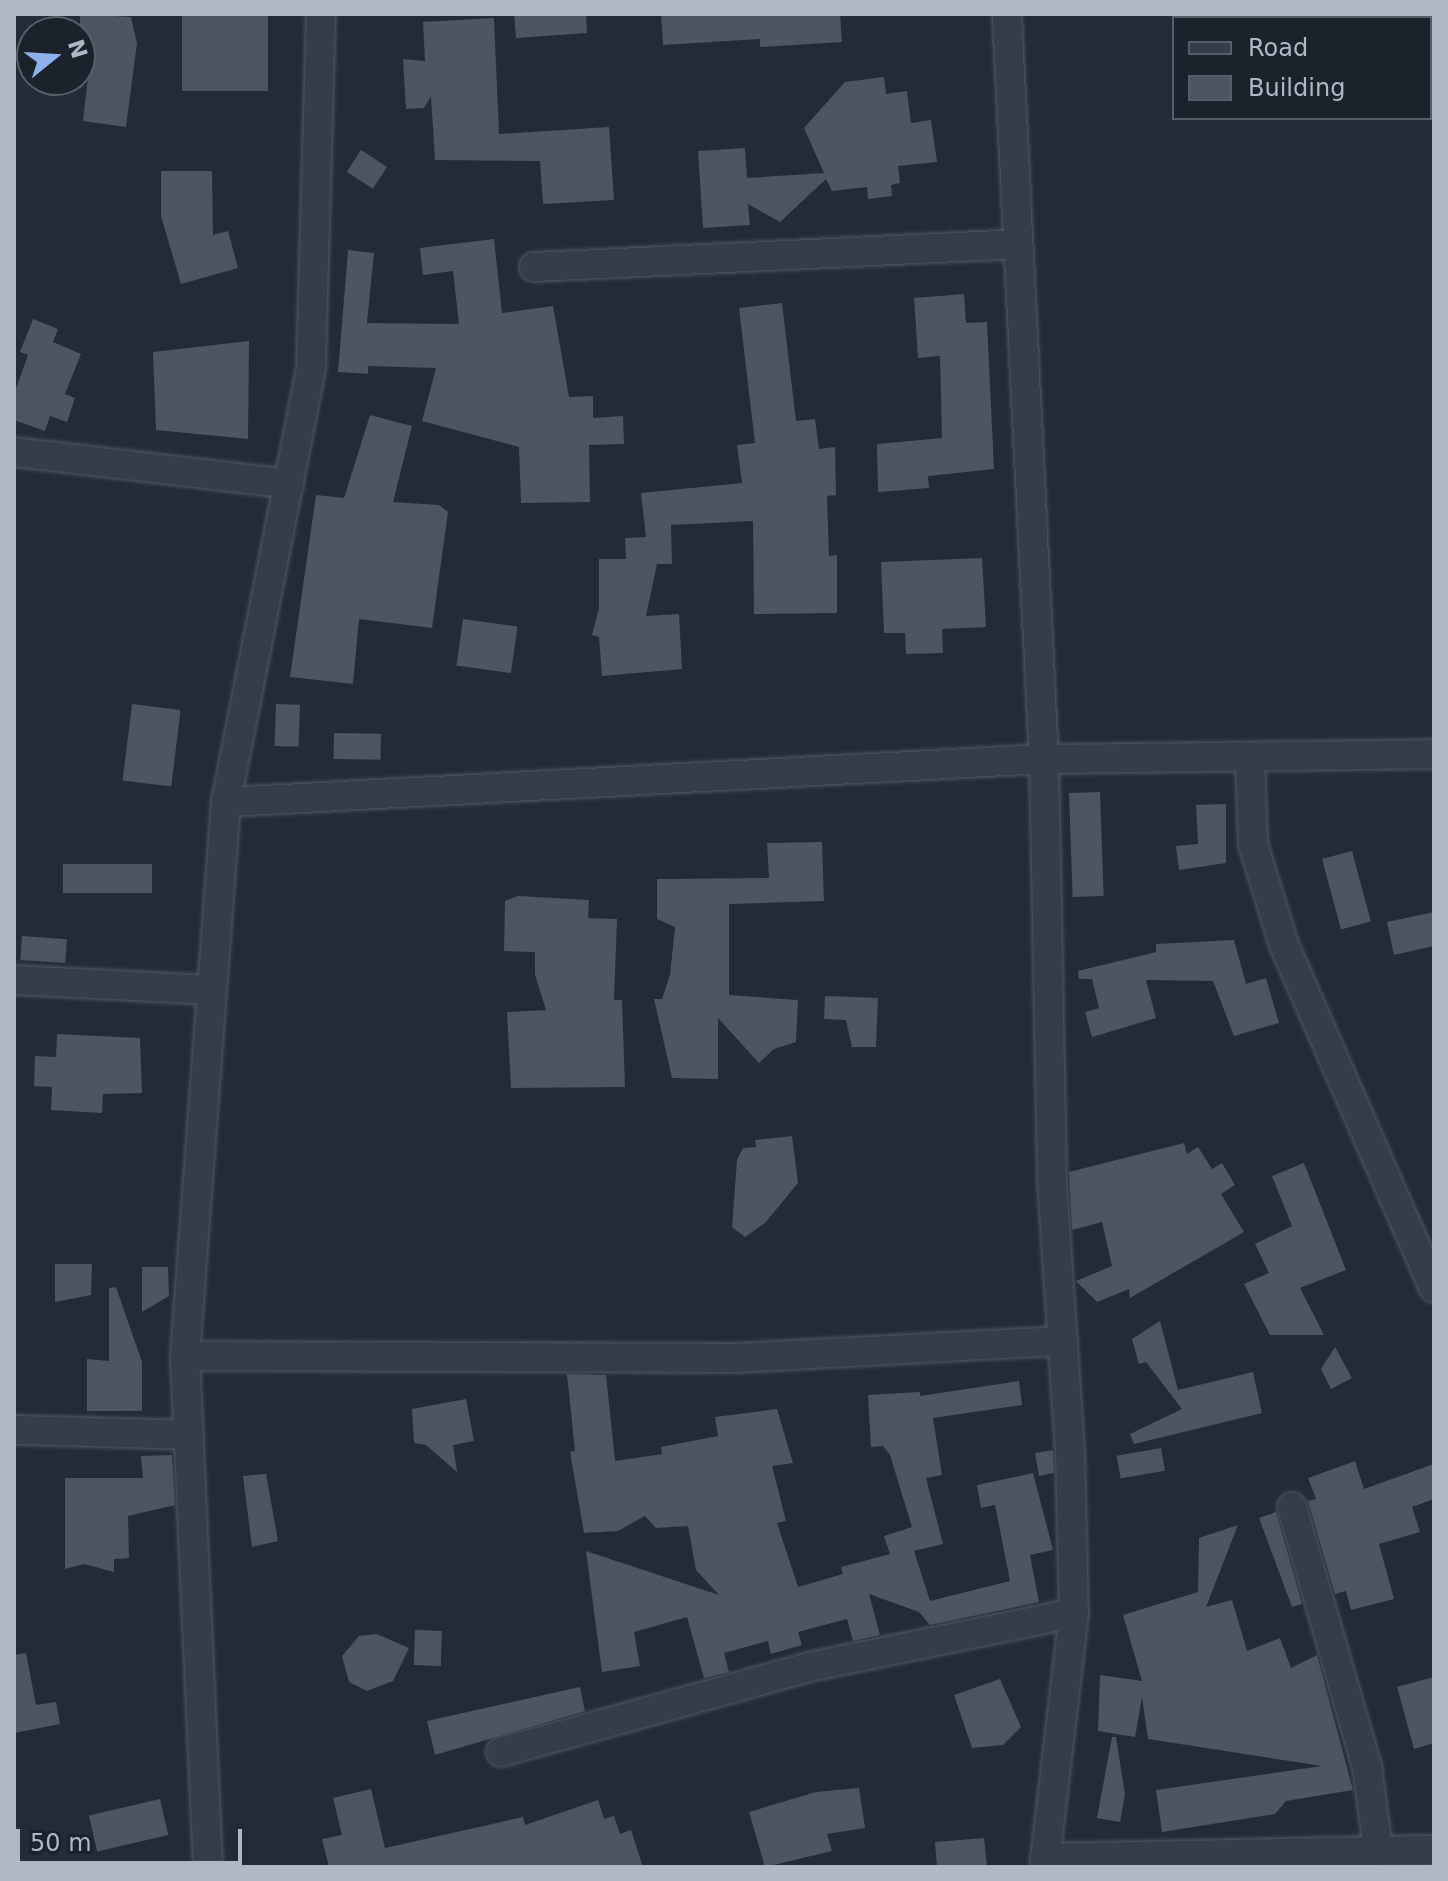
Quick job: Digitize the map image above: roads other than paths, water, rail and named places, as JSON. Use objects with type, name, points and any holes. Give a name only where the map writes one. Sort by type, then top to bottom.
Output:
[{"type":"street","points":[[208,1867],[185,1356],[226,802],[311,367],[321,14]]},
{"type":"street","points":[[1007,14],[1044,759],[1052,1181],[1063,1341],[1074,1613],[1045,1862],[1434,1850]]},
{"type":"street","points":[[534,267],[1018,244]]},
{"type":"street","points":[[14,452],[289,484]]},
{"type":"street","points":[[226,802],[1044,759],[1434,754]]},
{"type":"street","points":[[1250,757],[1253,844],[1284,945],[1434,1288]]},
{"type":"street","points":[[14,980],[212,990]]},
{"type":"street","points":[[185,1356],[736,1358],[1063,1341]]},
{"type":"street","points":[[14,1430],[189,1435]]},
{"type":"street","points":[[1292,1507],[1367,1766],[1378,1850]]},
{"type":"street","points":[[501,1752],[809,1667],[1074,1613]]}]
